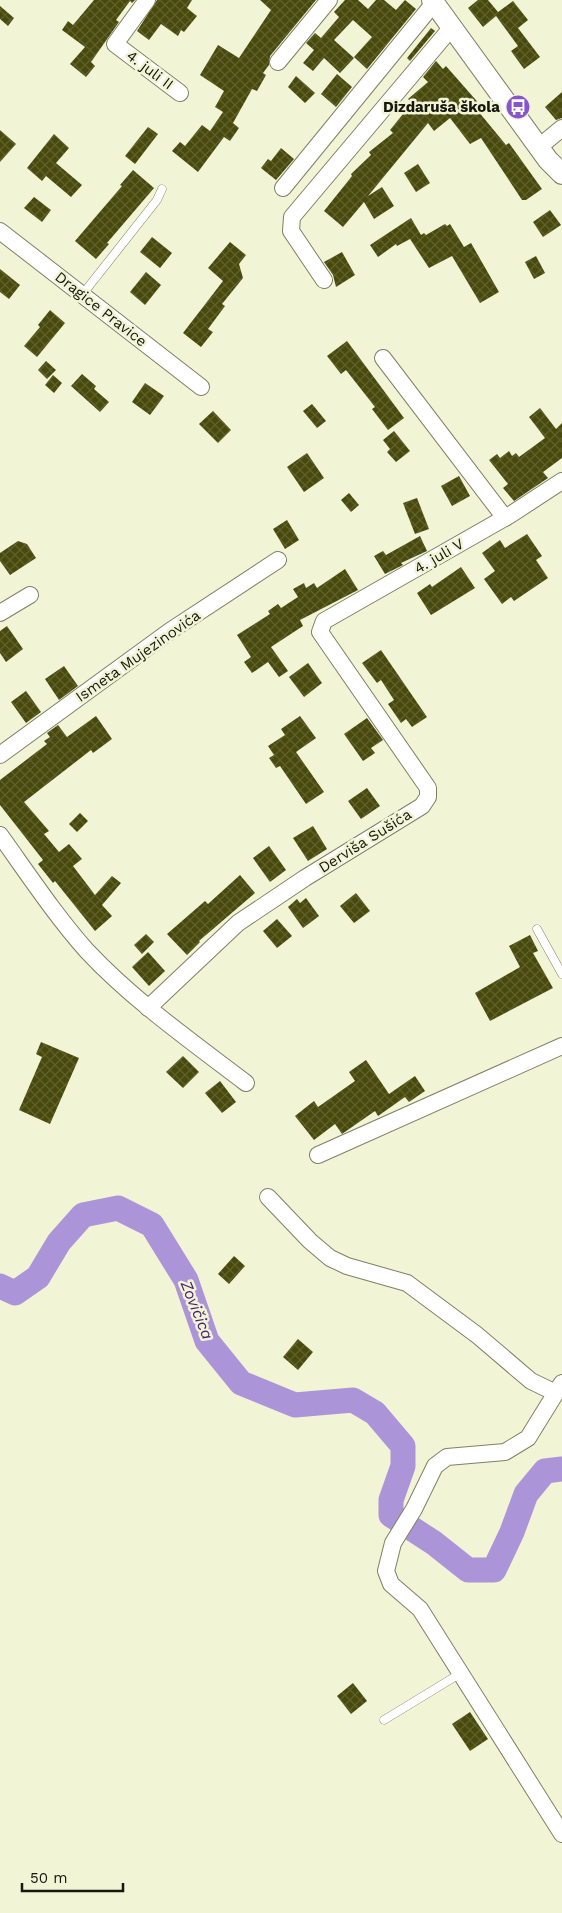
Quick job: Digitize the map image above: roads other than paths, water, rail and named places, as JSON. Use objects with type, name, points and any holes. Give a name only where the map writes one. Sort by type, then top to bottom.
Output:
[{"type":"street","name":"4. juli II","points":[[147,0],[115,44],[180,93]]},
{"type":"street","points":[[278,62],[329,0]]},
{"type":"street","points":[[283,188],[433,1],[562,174]]},
{"type":"street","points":[[324,280],[291,231],[292,217],[452,27]]},
{"type":"street","points":[[540,147],[562,128]]},
{"type":"street","name":"Dragice Pravice","points":[[0,231],[201,387]]},
{"type":"street","points":[[383,358],[505,518]]},
{"type":"street","name":"4. juli V","points":[[320,632],[324,621],[505,518],[562,481]]},
{"type":"street","name":"Ismeta Mujezinovića","points":[[0,755],[170,631],[278,560]]},
{"type":"street","points":[[0,613],[30,595]]},
{"type":"street","name":"Derviša Sušića","points":[[148,1008],[238,923],[305,878],[422,806],[428,797],[428,788],[320,632]]},
{"type":"street","points":[[0,835],[88,951],[148,1008],[246,1083]]},
{"type":"street","points":[[318,1155],[562,1046]]},
{"type":"street","points":[[268,1196],[310,1241],[330,1258],[347,1266],[407,1283],[477,1335],[531,1381],[559,1388],[528,1438],[505,1452],[447,1457],[435,1466],[414,1509],[393,1543],[386,1572],[391,1584],[420,1609],[562,1834]]},
{"type":"lane","points":[[82,295],[157,200],[162,190]]},
{"type":"lane","points":[[537,930],[562,974]]},
{"type":"lane","points":[[384,1720],[461,1673]]},
{"type":"waterway","name":"Zovičica","points":[[0,1286],[15,1293],[38,1277],[59,1242],[83,1215],[118,1208],[152,1225],[186,1280],[207,1341],[241,1383],[295,1405],[353,1400],[375,1413],[403,1446],[403,1466],[391,1500],[391,1515],[434,1543],[468,1570],[494,1570],[512,1532],[526,1494],[545,1471],[562,1469]]},
{"type":"place","name":"Dizdaruša škola","points":[[518,107]]}]
